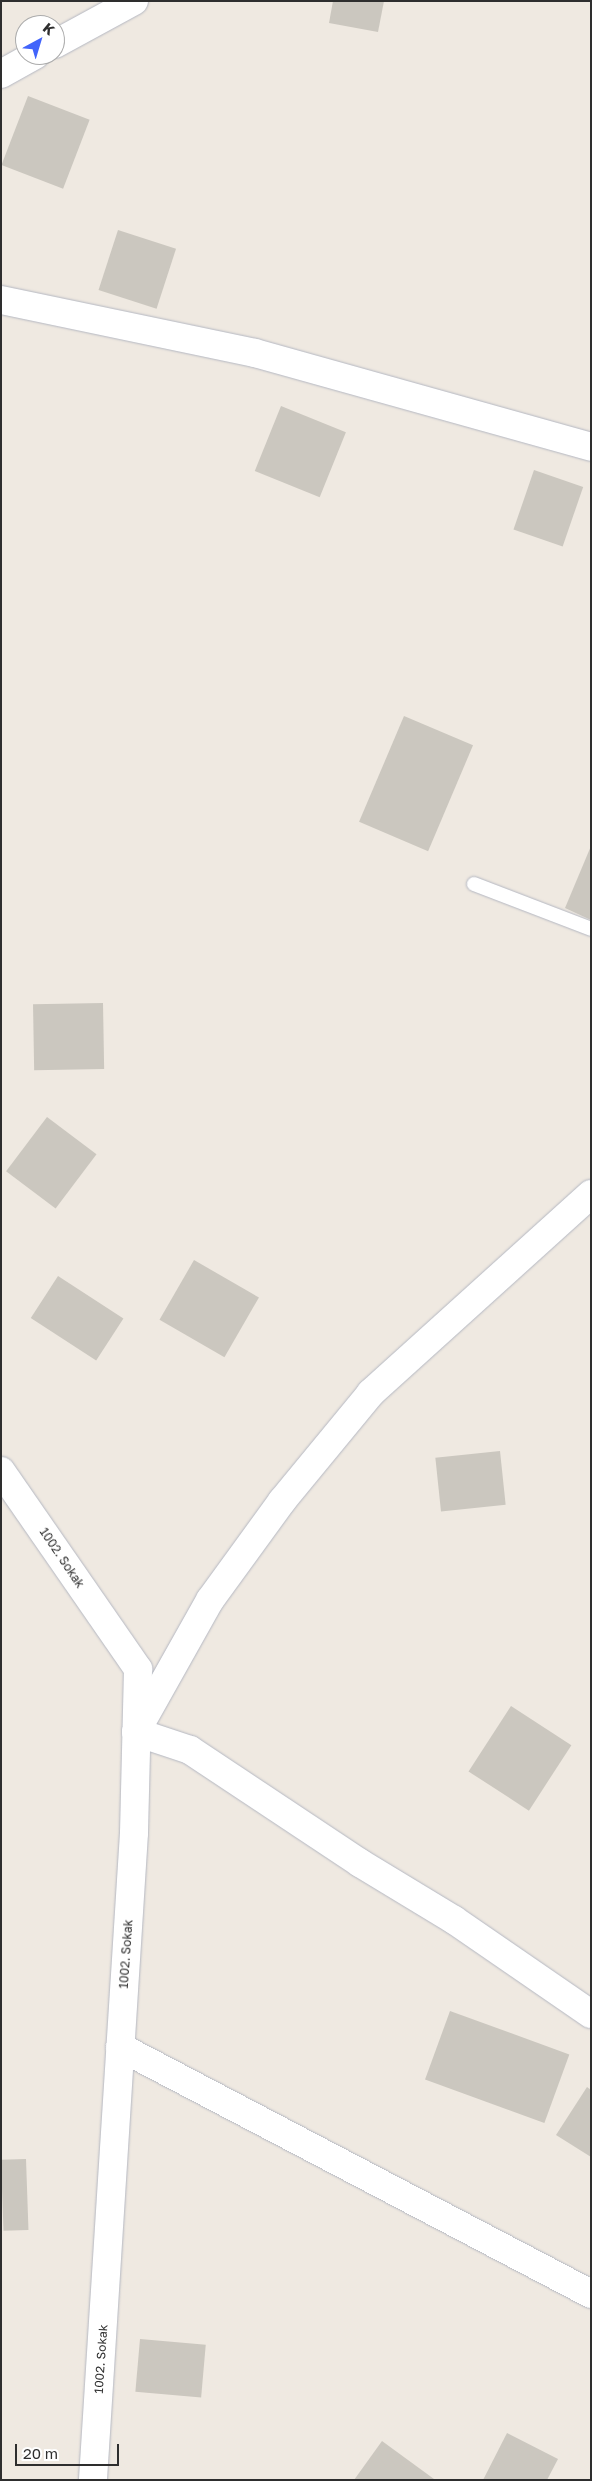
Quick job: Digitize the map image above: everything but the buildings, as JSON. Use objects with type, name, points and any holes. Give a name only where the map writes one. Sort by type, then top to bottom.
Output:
[{"type":"street","points":[[65,39],[134,1]]},
{"type":"street","points":[[1,74],[17,65]]},
{"type":"street","points":[[1,300],[254,353],[591,447]]},
{"type":"street","points":[[591,1194],[370,1394],[282,1501],[210,1600],[136,1732],[190,1750],[360,1863],[454,1920],[591,2014]]},
{"type":"street","name":"1002. Sokak","points":[[1,1471],[138,1669],[120,2047],[93,2480]]},
{"type":"street","points":[[120,2047],[591,2294]]},
{"type":"lane","points":[[474,884],[591,929]]}]
